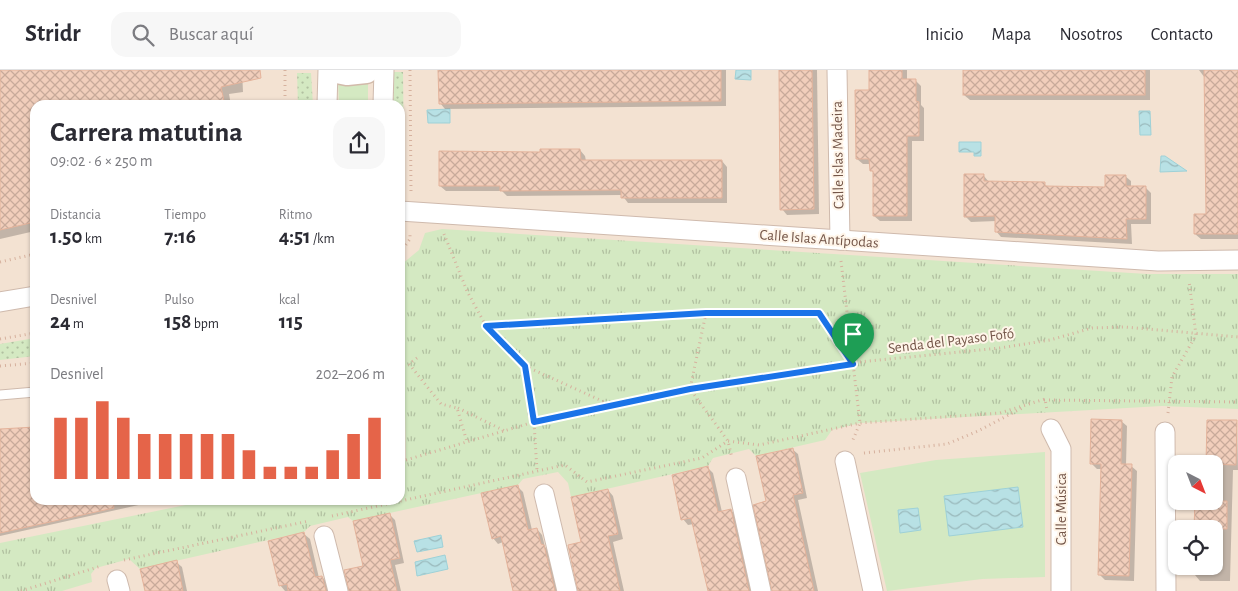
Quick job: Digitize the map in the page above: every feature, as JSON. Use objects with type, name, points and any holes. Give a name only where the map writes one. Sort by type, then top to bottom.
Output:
[{"type":"street","points":[[327,100],[328,70]]},
{"type":"street","points":[[337,70],[347,72],[366,70]]},
{"type":"street","points":[[383,100],[384,70]]},
{"type":"street","name":"Calle Islas Madeira","points":[[837,70],[840,240]]},
{"type":"street","name":"Calle Islas Antípodas","points":[[406,211],[1158,261],[1238,260]]},
{"type":"street","points":[[0,302],[30,297]]},
{"type":"street","name":"Calle Música","points":[[1050,429],[1061,449],[1061,591]]},
{"type":"street","points":[[1165,432],[1166,591]]},
{"type":"street","points":[[845,461],[874,591]]},
{"type":"street","points":[[736,478],[762,591]]},
{"type":"street","points":[[544,494],[567,591]]},
{"type":"street","points":[[324,536],[338,591]]},
{"type":"lane","points":[[0,395],[30,392]]},
{"type":"path","points":[[285,70],[285,100]]},
{"type":"path","points":[[405,246],[410,239],[406,211],[410,70]]},
{"type":"path","points":[[440,213],[442,229],[467,291],[486,326],[525,366],[611,405]]},
{"type":"path","points":[[840,240],[860,424],[845,461]]},
{"type":"path","points":[[0,262],[30,255]]},
{"type":"path","points":[[1170,402],[1172,377],[1196,335],[1187,260]]},
{"type":"path","points":[[486,326],[706,313],[819,313],[853,364]]},
{"type":"path","points":[[706,313],[690,389],[728,441],[736,478]]},
{"type":"path","name":"Senda del Payaso Fofó","points":[[406,460],[534,422],[690,389],[853,364],[1050,340],[1092,328],[1125,327],[1196,335],[1238,337]]},
{"type":"path","points":[[0,340],[30,334]]},
{"type":"path","points":[[417,358],[409,364],[440,404],[457,408],[505,431]]},
{"type":"path","points":[[0,366],[30,363]]},
{"type":"path","points":[[525,366],[534,422],[537,470]]},
{"type":"path","points":[[457,408],[467,442]]},
{"type":"shaded area","points":[[0,70],[1238,70],[1238,591],[0,591]]},
{"type":"green space","points":[[391,72],[403,72],[403,100],[391,100]]},
{"type":"green space","points":[[297,73],[311,73],[313,100],[298,100]]},
{"type":"green space","points":[[368,77],[368,100],[339,100],[338,79]]},
{"type":"green space","points":[[442,229],[1147,274],[1238,274],[1238,409],[1162,406],[860,423],[832,430],[825,440],[756,456],[749,449],[713,458],[708,466],[571,497],[568,483],[558,472],[523,479],[518,485],[353,521],[348,517],[310,526],[304,532],[140,569],[129,559],[96,568],[91,574],[92,582],[62,591],[0,591],[0,543],[186,505],[405,505],[405,262],[419,250],[425,233]]},
{"type":"green space","points":[[30,339],[30,357],[0,360],[0,344]]},
{"type":"green space","points":[[1045,452],[1045,577],[982,579],[887,591],[860,473],[936,460]]},
{"type":"water","points":[[736,70],[751,70],[751,80],[735,79]]},
{"type":"water","points":[[450,109],[450,123],[428,123],[427,110]]},
{"type":"water","points":[[1139,111],[1150,111],[1151,135],[1140,135]]},
{"type":"water","points":[[959,142],[981,142],[981,156],[974,156],[974,152],[959,152]]},
{"type":"water","points":[[1161,156],[1165,156],[1187,171],[1160,172]]},
{"type":"water","points":[[1018,487],[1023,527],[949,536],[944,496]]},
{"type":"water","points":[[918,508],[921,530],[900,533],[898,510]]},
{"type":"water","points":[[441,535],[443,547],[417,552],[414,541]]},
{"type":"water","points":[[445,555],[448,569],[417,576],[415,562]]},
{"type":"building","points":[[0,70],[260,70],[261,78],[221,87],[224,100],[30,100],[30,223],[0,230]]},
{"type":"building","points":[[438,70],[721,70],[721,101],[439,104]]},
{"type":"building","points":[[779,70],[812,70],[814,209],[780,210]]},
{"type":"building","points":[[869,70],[902,70],[902,79],[916,79],[916,101],[919,102],[919,136],[907,136],[907,216],[873,216],[873,171],[870,171],[869,159],[856,159],[855,90],[869,90]]},
{"type":"building","points":[[963,70],[1145,70],[1145,95],[963,95]]},
{"type":"building","points":[[1204,70],[1238,70],[1238,234],[1194,234],[1194,214],[1206,214]]},
{"type":"building","points":[[540,149],[580,149],[581,160],[722,160],[722,198],[621,198],[621,190],[500,191],[500,186],[439,186],[439,151],[540,152]]},
{"type":"building","points":[[964,174],[984,174],[984,181],[1045,182],[1045,186],[1105,187],[1105,175],[1126,175],[1126,186],[1146,186],[1146,219],[1126,219],[1127,239],[995,232],[995,216],[964,217]]},
{"type":"building","points":[[1091,419],[1122,420],[1121,464],[1132,464],[1129,576],[1098,575],[1101,464],[1090,464]]},
{"type":"building","points":[[1207,420],[1237,420],[1236,465],[1223,465],[1223,455],[1206,455]]},
{"type":"building","points":[[30,427],[30,505],[114,505],[114,508],[0,533],[0,429]]},
{"type":"building","points":[[793,448],[803,493],[793,495],[814,591],[772,591],[753,505],[766,501],[756,456]]},
{"type":"building","points":[[708,466],[718,512],[731,509],[749,591],[708,591],[691,518],[681,520],[672,475]]},
{"type":"building","points":[[518,485],[528,530],[537,528],[541,544],[544,545],[555,591],[513,591],[501,536],[492,539],[481,493]]},
{"type":"building","points":[[608,489],[618,534],[608,536],[620,591],[578,591],[568,545],[581,542],[571,497]]},
{"type":"building","points":[[1223,501],[1227,501],[1227,529],[1223,529],[1223,520],[1194,520],[1195,510],[1223,510]]},
{"type":"building","points":[[390,513],[400,558],[390,560],[397,591],[349,591],[344,570],[363,566],[353,521]]},
{"type":"building","points":[[304,532],[315,577],[322,576],[326,591],[288,591],[287,584],[279,586],[268,541]]},
{"type":"building","points":[[177,560],[183,591],[145,591],[140,569]]},
{"type":"route","points":[[706,313],[819,313],[853,364],[839,364],[690,389],[534,422],[525,366],[486,326],[706,313]]}]
